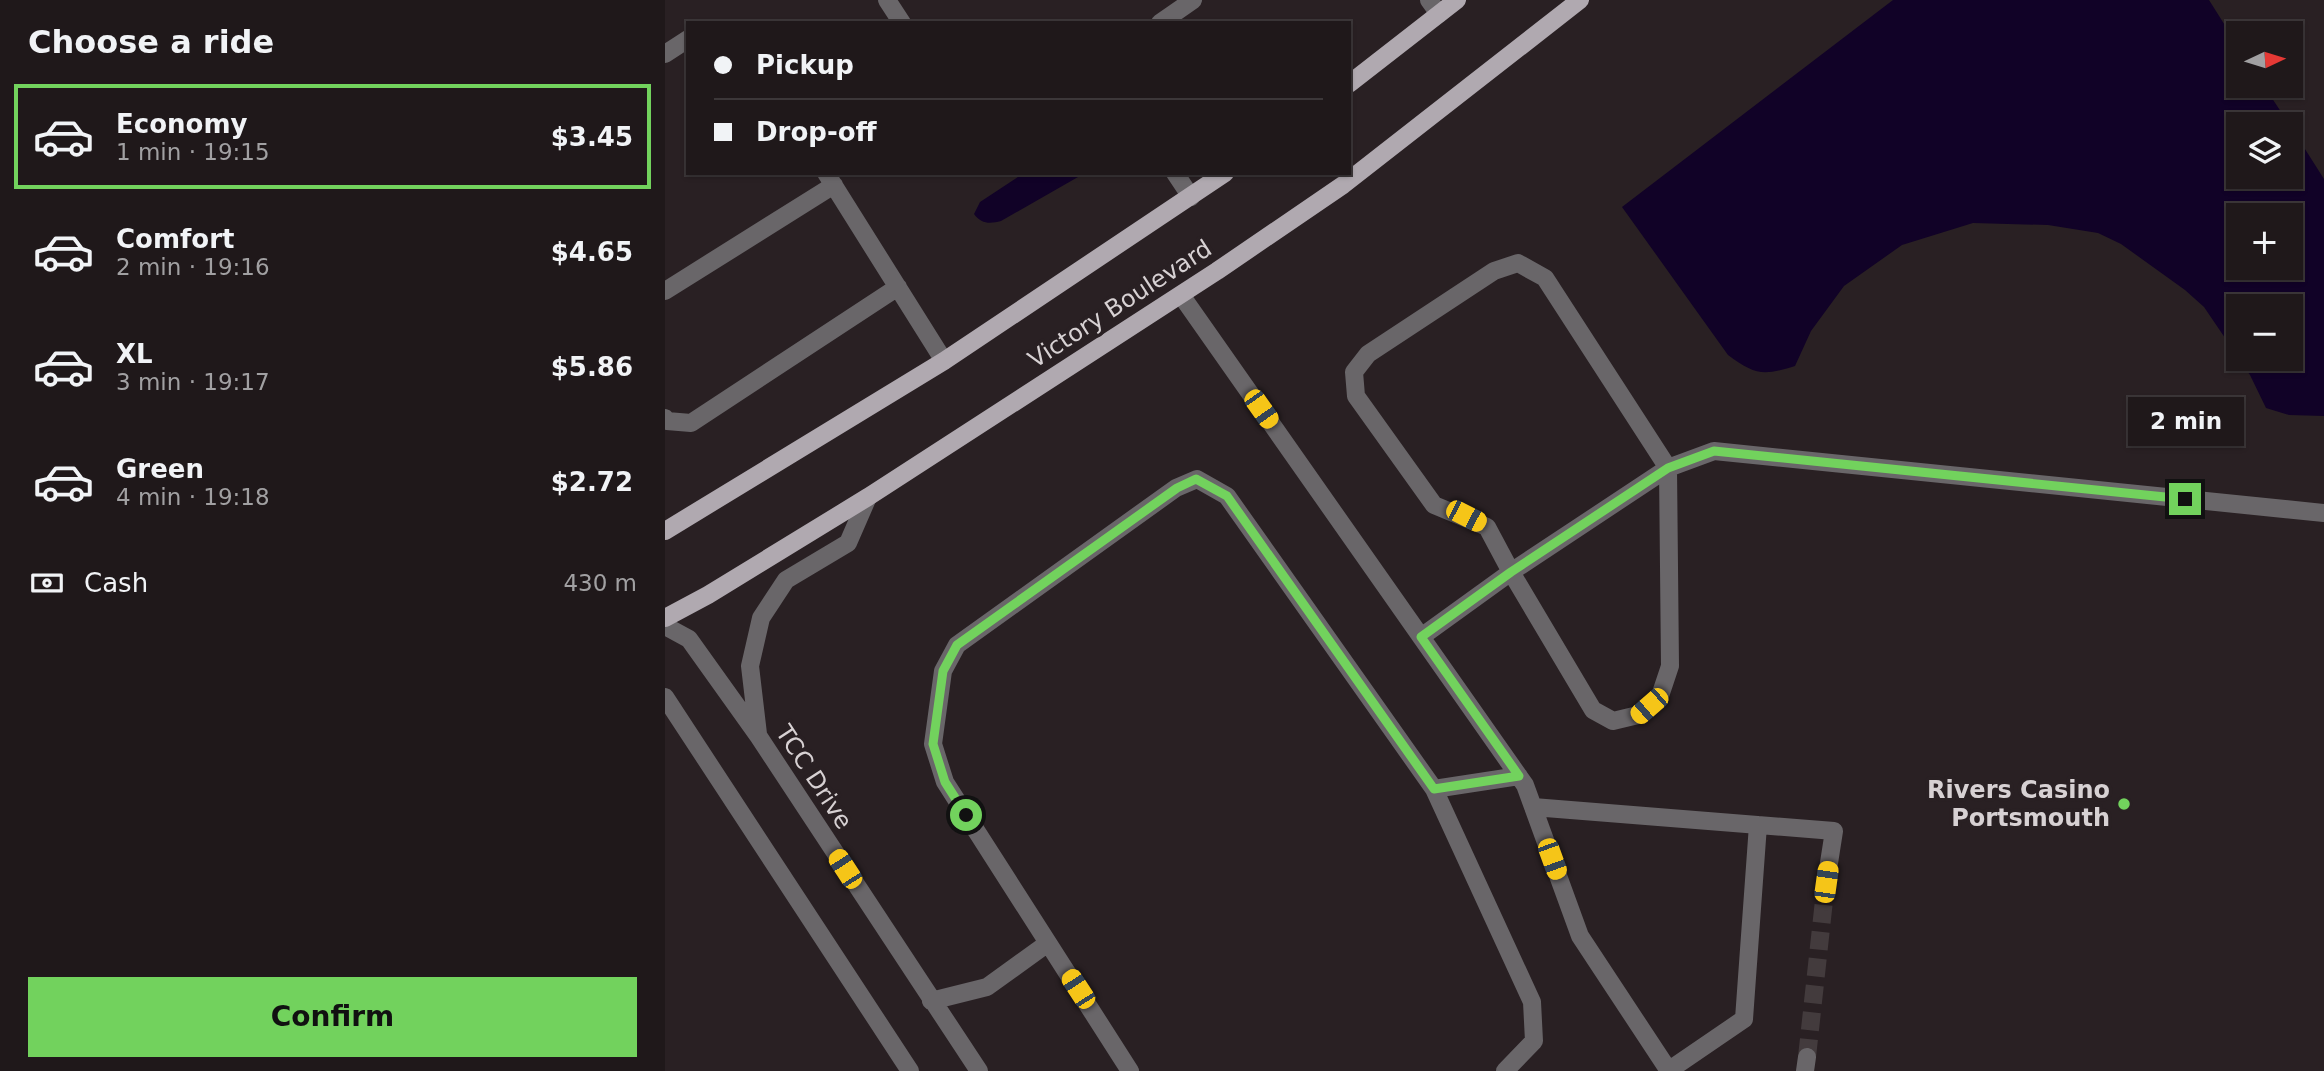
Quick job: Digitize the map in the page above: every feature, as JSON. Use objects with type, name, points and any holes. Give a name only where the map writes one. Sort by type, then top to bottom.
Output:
[{"type":"main road","points":[[1351,82],[1434,7],[1457,0]]},
{"type":"main road","name":"Victory Boulevard","points":[[665,618],[708,595],[868,497],[1181,295],[1343,185],[1580,0]]},
{"type":"main road","name":"Victory Boulevard","points":[[665,531],[944,361],[1191,197],[1214,176]]},
{"type":"street","points":[[887,0],[901,21]]},
{"type":"street","points":[[1163,21],[1193,0]]},
{"type":"street","points":[[665,54],[686,40]]},
{"type":"street","points":[[1176,175],[1191,197]]},
{"type":"street","points":[[665,291],[830,179],[944,361]]},
{"type":"street","points":[[1518,263],[1545,278],[1668,468],[1671,666],[1660,696],[1638,715],[1613,721],[1593,710],[1511,572],[1487,527],[1434,505],[1356,396],[1354,372],[1368,354],[1380,346],[1494,271],[1518,263]]},
{"type":"street","points":[[665,418],[667,421],[691,424],[898,287]]},
{"type":"street","points":[[1181,295],[1525,785],[1580,936],[1669,1071],[1744,1018],[1758,825]]},
{"type":"street","points":[[1421,637],[1511,572],[1668,468],[1714,451],[2324,513]]},
{"type":"street","points":[[1130,1071],[945,782],[933,744],[943,671],[957,645],[1177,488],[1196,479],[1227,496],[1434,789],[1532,1002],[1534,1041],[1505,1071]]},
{"type":"street","points":[[759,737],[750,666],[761,618],[786,580],[848,543],[868,497]]},
{"type":"street","name":"TCC Drive","points":[[665,626],[689,639],[759,737],[979,1071]]},
{"type":"street","points":[[665,697],[910,1071]]},
{"type":"street","points":[[665,722],[686,732]]},
{"type":"street","points":[[1434,789],[1519,776]]},
{"type":"street","points":[[1533,807],[1834,831],[1826,882]]},
{"type":"street","points":[[931,1001],[987,987],[1048,943]]},
{"type":"shaded area","points":[[1893,0],[2209,0],[2226,27],[2226,98],[2272,98],[2281,112],[2226,112],[2226,189],[2303,189],[2303,146],[2324,179],[2324,416],[2289,415],[2266,408],[2247,371],[2303,371],[2303,294],[2226,294],[2226,339],[2204,307],[2121,244],[2098,233],[2048,225],[1973,223],[1902,245],[1844,286],[1811,331],[1795,366],[1760,372],[1745,367],[1728,355],[1622,207]]},
{"type":"shaded area","points":[[1021,175],[1082,175],[1001,221],[993,223],[980,220],[974,214],[980,202]]},
{"type":"tunnel","points":[[1807,1057],[1826,882]]},
{"type":"place","name":"Rivers Casino Portsmouth","points":[[2124,804]]},
{"type":"route","points":[[966,815],[945,782],[933,744],[943,671],[957,645],[1177,488],[1196,479],[1227,496],[1434,789],[1519,776],[1421,637],[1511,572],[1668,468],[1714,451],[2185,499]]}]
